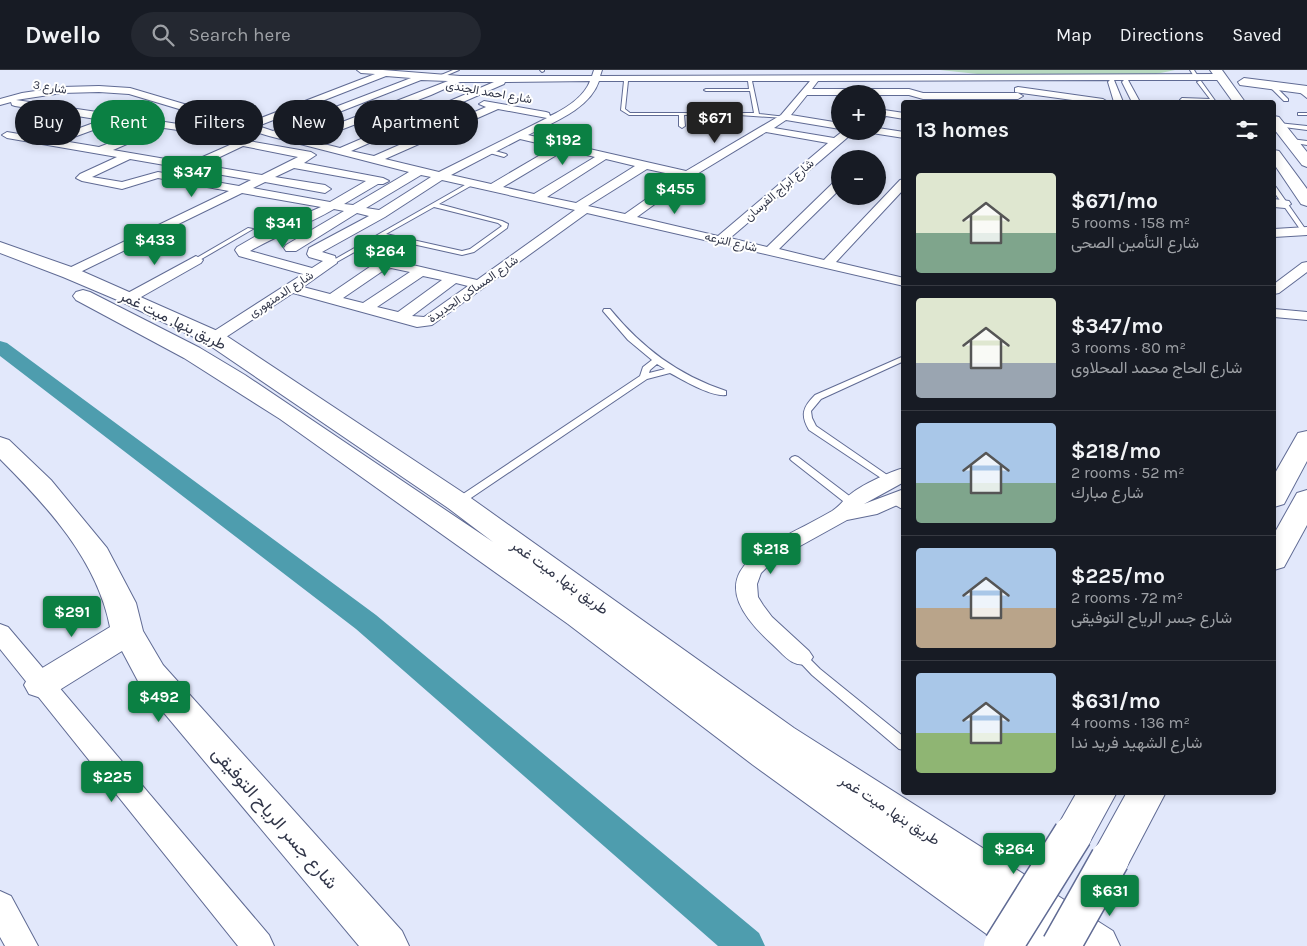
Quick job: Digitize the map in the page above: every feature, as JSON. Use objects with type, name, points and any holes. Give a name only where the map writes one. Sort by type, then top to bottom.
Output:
[{"type":"main road","points":[[1235,70],[1254,96]]},
{"type":"main road","points":[[1220,76],[1238,100]]},
{"type":"main road","points":[[1244,82],[1264,82],[1304,92]]},
{"type":"main road","points":[[1276,123],[1307,162]]},
{"type":"main road","points":[[1276,157],[1304,195]]},
{"type":"main road","name":"طريق بنها, ميت غمر","points":[[0,248],[70,273],[117,302],[192,353],[290,414],[579,616],[773,746],[1098,946]]},
{"type":"main road","name":"طريق بنها, ميت غمر","points":[[0,259],[49,279],[214,338],[458,502],[773,746],[1039,946]]},
{"type":"main road","points":[[1276,494],[1307,438]]},
{"type":"main road","name":"شارع جسر الرياح التوفيقى","points":[[0,445],[42,486],[97,555],[121,603],[128,632],[147,667],[168,695],[386,946]]},
{"type":"main road","points":[[1276,556],[1307,499]]},
{"type":"main road","points":[[42,685],[128,632]]},
{"type":"main road","points":[[1004,946],[1096,795]]},
{"type":"main road","points":[[1061,946],[1145,795]]},
{"type":"street","points":[[361,70],[408,76],[419,74],[436,78],[458,74],[510,79]]},
{"type":"street","points":[[263,120],[385,73]]},
{"type":"street","points":[[526,87],[542,73]]},
{"type":"street","points":[[341,151],[510,79],[542,73],[578,77],[645,75],[1220,76]]},
{"type":"street","points":[[344,105],[419,74]]},
{"type":"street","points":[[344,126],[428,93],[458,74]]},
{"type":"street","points":[[597,76],[626,81],[751,85],[817,75],[902,81],[1068,100],[1079,82]]},
{"type":"street","points":[[628,218],[688,175],[784,117],[817,75]]},
{"type":"street","points":[[291,248],[397,184],[488,151],[551,121],[587,94],[597,76]]},
{"type":"street","points":[[805,92],[910,92],[918,96],[935,99],[1018,93],[1079,82],[1126,82],[1196,76]]},
{"type":"street","points":[[429,173],[546,115],[570,96],[578,77]]},
{"type":"street","points":[[902,81],[910,92]]},
{"type":"street","points":[[1112,82],[1118,100]]},
{"type":"street","points":[[1126,82],[1135,100]]},
{"type":"street","name":"شارع الترعه","points":[[2,102],[22,96],[81,89],[130,91],[175,104]]},
{"type":"street","name":"شارع احمد الجندى","points":[[428,93],[546,115]]},
{"type":"street","name":"شارع 3","points":[[22,96],[91,107]]},
{"type":"street","points":[[2,102],[91,116]]},
{"type":"street","points":[[374,160],[497,106]]},
{"type":"street","points":[[886,117],[901,116]]},
{"type":"street","points":[[784,117],[831,125]]},
{"type":"street","name":"شارع 3","points":[[165,119],[172,120],[165,124]]},
{"type":"street","points":[[886,120],[901,125]]},
{"type":"street","points":[[764,129],[836,141]]},
{"type":"street","name":"شارع الترعه","points":[[263,131],[273,134]]},
{"type":"street","points":[[886,133],[901,135]]},
{"type":"street","points":[[519,136],[688,175]]},
{"type":"street","name":"شارع ابراج الفرسان","points":[[722,240],[836,141]]},
{"type":"street","points":[[107,145],[128,156],[325,189]]},
{"type":"street","points":[[193,154],[229,149],[238,145]]},
{"type":"street","points":[[252,145],[308,156]]},
{"type":"street","name":"شارع الترعه","points":[[314,145],[492,188],[899,281]]},
{"type":"street","points":[[492,188],[564,146]]},
{"type":"street","points":[[70,273],[326,148]]},
{"type":"street","points":[[189,166],[210,151]]},
{"type":"street","points":[[128,156],[82,178],[122,186],[158,175],[304,201],[359,208],[381,214]]},
{"type":"street","points":[[536,198],[604,156]]},
{"type":"street","points":[[292,164],[352,174],[422,189]]},
{"type":"street","name":"شارع المساكن الجديدة","points":[[290,288],[400,318],[427,322],[480,285],[582,208],[644,165]]},
{"type":"street","name":"شارع الدمنهورى","points":[[313,253],[422,189],[429,173]]},
{"type":"street","points":[[304,201],[352,174]]},
{"type":"street","points":[[314,273],[244,253],[242,250],[259,240],[316,215],[376,180]]},
{"type":"street","points":[[827,264],[901,185]]},
{"type":"street","points":[[770,251],[831,191]]},
{"type":"street","points":[[1276,232],[1305,231]]},
{"type":"street","points":[[259,240],[313,253]]},
{"type":"street","name":"شارع الدمنهورى","points":[[214,338],[326,266],[330,259],[313,253]]},
{"type":"street","points":[[117,302],[196,260]]},
{"type":"street","points":[[332,299],[384,265],[397,265],[480,285]]},
{"type":"street","points":[[1276,289],[1307,266]]},
{"type":"street","points":[[366,308],[422,271]]},
{"type":"street","points":[[400,318],[454,278]]},
{"type":"street","points":[[1276,313],[1307,316]]},
{"type":"street","points":[[801,657],[750,608],[745,584],[748,574],[755,564],[765,556],[847,508],[870,509],[895,491]]},
{"type":"street","points":[[2,641],[42,685],[258,946]]},
{"type":"street","points":[[0,906],[22,946]]},
{"type":"lane","points":[[1196,76],[1212,100]]},
{"type":"lane","points":[[626,81],[624,112],[636,114],[757,114],[784,117]]},
{"type":"lane","points":[[1264,82],[1286,100]]},
{"type":"lane","points":[[706,90],[751,85],[757,114]]},
{"type":"lane","points":[[1182,99],[1192,100]]},
{"type":"lane","points":[[681,114],[682,126]]},
{"type":"lane","points":[[715,130],[739,114]]},
{"type":"lane","points":[[1300,114],[1307,114]]},
{"type":"lane","points":[[1276,123],[1307,128]]},
{"type":"lane","points":[[1290,141],[1307,143]]},
{"type":"lane","points":[[488,151],[504,155]]},
{"type":"lane","points":[[326,266],[472,183]]},
{"type":"lane","points":[[1280,204],[1305,231]]},
{"type":"lane","points":[[380,235],[462,254],[472,251],[506,227],[505,224],[500,222],[434,205]]},
{"type":"lane","points":[[196,260],[250,229]]},
{"type":"lane","points":[[607,311],[634,342],[670,370],[695,384],[723,393]]},
{"type":"lane","points":[[895,491],[812,428],[806,416],[808,406],[818,397],[901,359]]},
{"type":"lane","points":[[644,377],[646,369],[657,360]]},
{"type":"lane","points":[[458,502],[644,377],[670,370]]},
{"type":"lane","points":[[795,459],[847,508]]},
{"type":"lane","points":[[801,657],[816,672],[901,743]]},
{"type":"green space","points":[[940,70],[1175,70],[1156,74],[996,76]]},
{"type":"waterway","points":[[0,347],[366,622],[746,946]]}]
